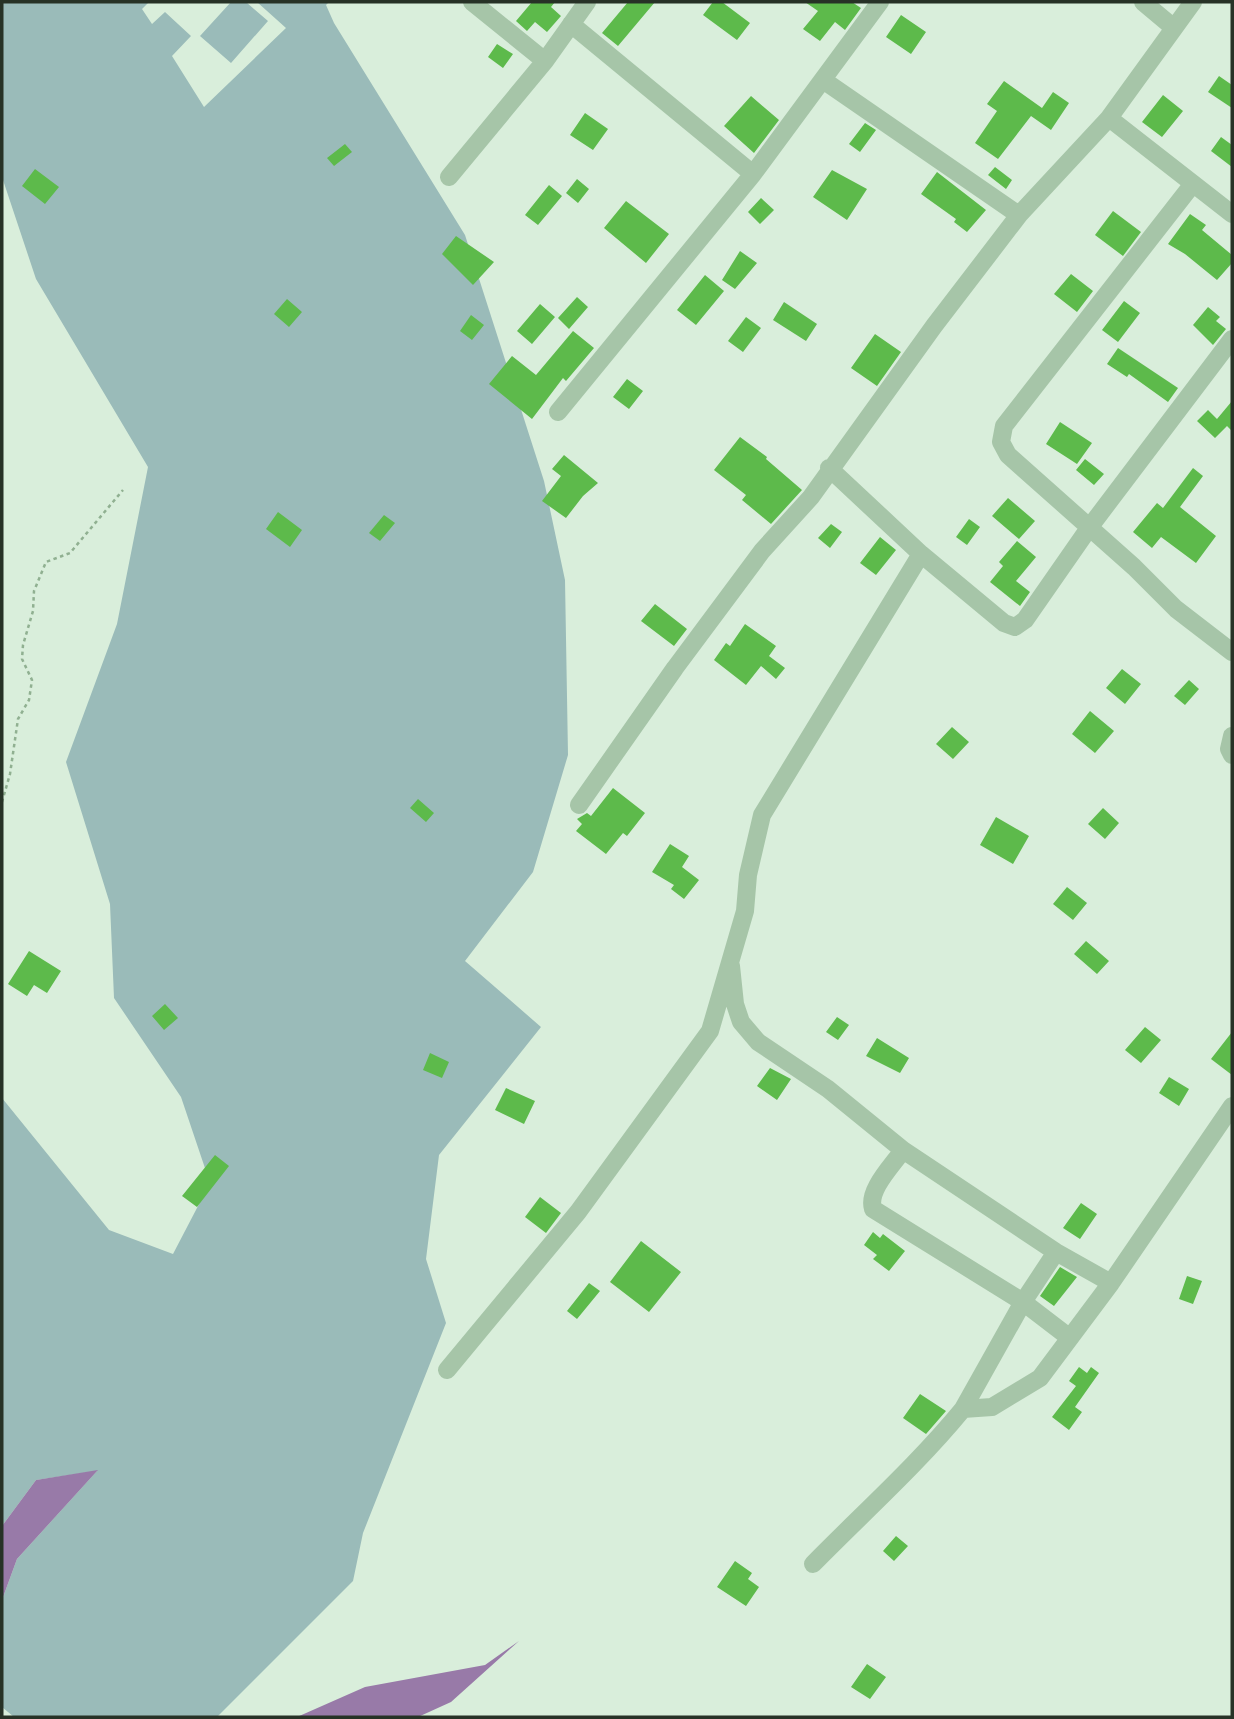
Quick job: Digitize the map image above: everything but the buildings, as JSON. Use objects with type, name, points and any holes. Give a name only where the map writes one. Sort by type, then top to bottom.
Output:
[{"type":"street","points":[[472,2],[545,61]]},
{"type":"street","points":[[449,177],[545,61],[587,2]]},
{"type":"street","points":[[1143,2],[1174,28]]},
{"type":"street","points":[[579,804],[762,551],[811,496],[829,468],[1018,215],[1109,118],[1193,2]]},
{"type":"street","points":[[558,412],[753,174],[877,3]]},
{"type":"street","points":[[571,24],[753,174]]},
{"type":"street","points":[[823,80],[1018,215]]},
{"type":"street","points":[[1109,118],[1232,214]]},
{"type":"street","points":[[1192,185],[1004,426],[1001,442],[1008,454],[1176,609],[1232,652]]},
{"type":"street","points":[[829,468],[921,554],[1004,623],[1015,627],[1025,620],[1089,528],[1229,352]]},
{"type":"street","points":[[447,1370],[578,1212],[710,1031],[745,911],[748,876],[762,815],[921,554]]},
{"type":"street","points":[[1232,736],[1229,749],[1232,755]]},
{"type":"street","points":[[730,957],[734,1004],[741,1022],[758,1042],[828,1089],[903,1150],[1056,1252],[1111,1283]]},
{"type":"street","points":[[962,1409],[992,1408],[1040,1378],[1111,1283],[1232,1106]]},
{"type":"street","points":[[903,1150],[874,1191],[871,1201],[873,1209],[1023,1302],[1070,1338]]},
{"type":"street","points":[[813,1564],[890,1484],[928,1452],[962,1409],[1023,1302],[1056,1252]]},
{"type":"path","points":[[2,802],[10,774],[18,719],[29,701],[32,680],[22,659],[38,578],[46,562],[70,553],[123,490]]},
{"type":"shaded area","points":[[2,2],[149,2],[142,9],[152,24],[165,12],[191,36],[172,56],[204,107],[286,28],[257,2],[329,2],[326,5],[334,23],[465,235],[544,481],[565,580],[568,755],[533,872],[465,961],[541,1027],[439,1155],[426,1259],[446,1323],[363,1533],[353,1581],[217,1717],[14,1717],[2,1707],[2,1600],[17,1559],[97,1471],[36,1480],[2,1526],[2,1098],[109,1230],[173,1254],[210,1183],[181,1097],[114,998],[110,904],[66,762],[117,624],[148,467],[36,279],[2,177]]},
{"type":"shaded area","points":[[231,2],[246,2],[268,21],[231,63],[200,36]]},
{"type":"shaded area","points":[[98,1470],[17,1559],[2,1600],[2,1526],[36,1480]]},
{"type":"shaded area","points":[[519,1641],[451,1702],[418,1717],[297,1717],[365,1687],[485,1665]]}]
